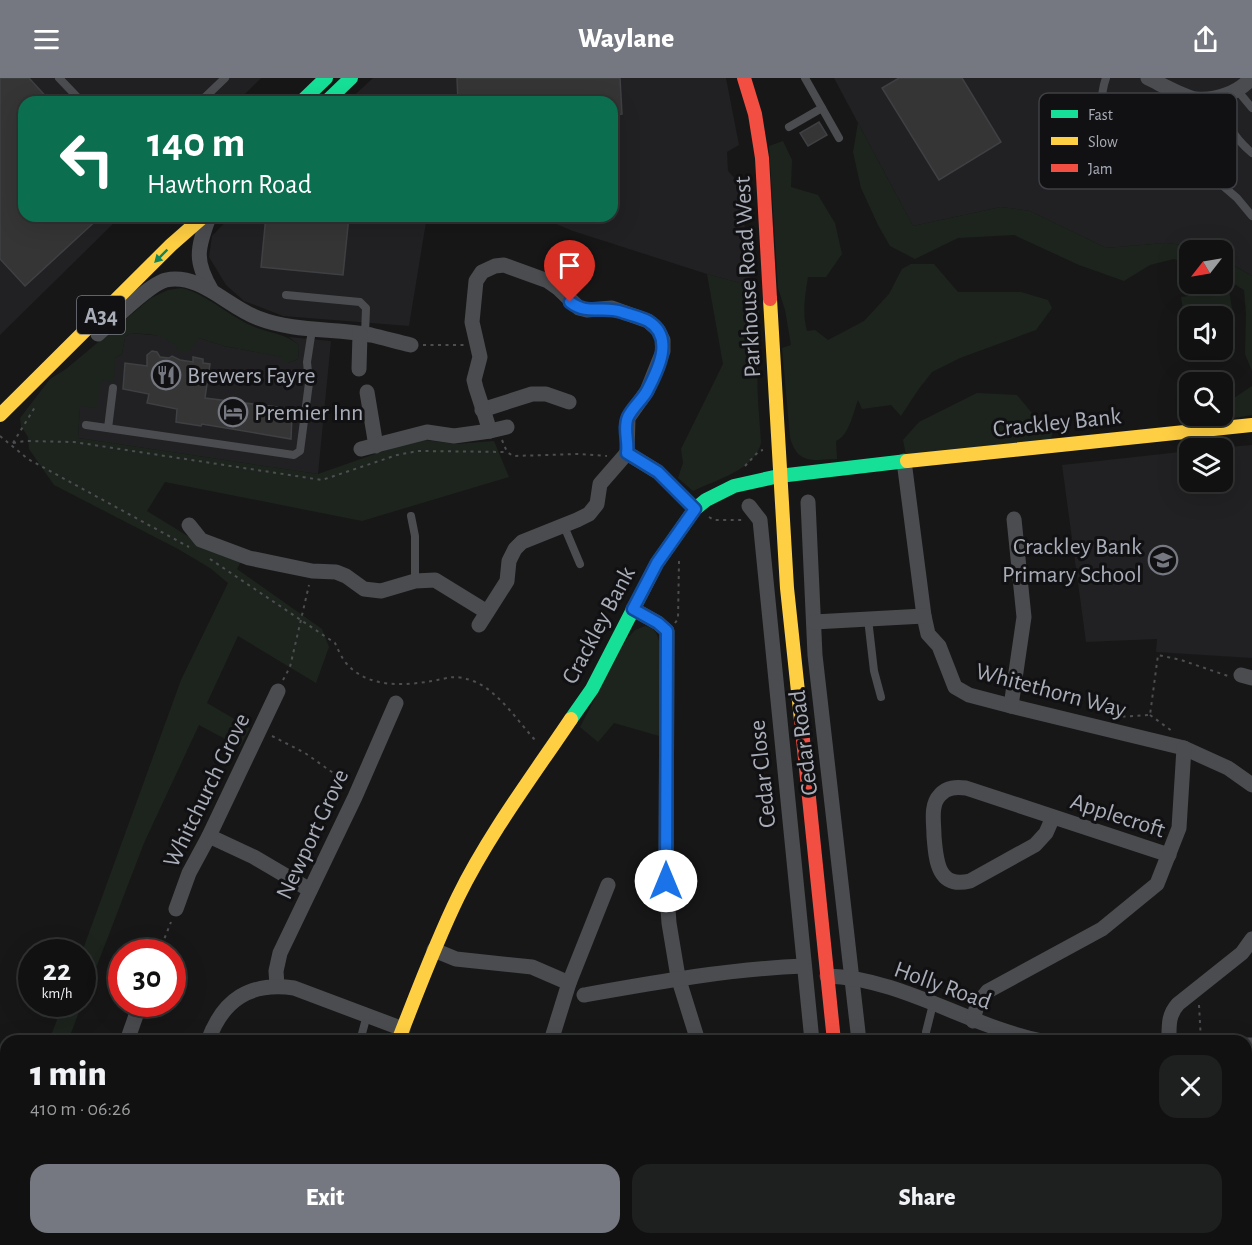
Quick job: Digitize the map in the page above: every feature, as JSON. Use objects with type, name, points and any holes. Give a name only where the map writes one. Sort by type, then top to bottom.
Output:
[{"type":"main road","points":[[307,96],[326,78]]},
{"type":"main road","points":[[332,96],[351,78]]},
{"type":"main road","name":"Parkhouse Road West","points":[[744,78],[755,114],[762,158],[775,346],[779,476]]},
{"type":"main road","name":"A34","points":[[0,415],[171,245],[197,222]]},
{"type":"main road","name":"Crackley Bank","points":[[401,1035],[434,950],[458,897],[493,834],[592,689],[657,563],[695,509],[706,500],[734,486],[779,476],[904,460],[1252,425]]},
{"type":"main road","name":"Cedar Road","points":[[779,476],[787,588],[833,1035]]},
{"type":"street","points":[[1148,78],[1181,93]]},
{"type":"street","points":[[1230,93],[1244,87],[1251,78]]},
{"type":"street","points":[[207,222],[199,253],[202,274],[214,293]]},
{"type":"street","points":[[189,525],[201,540],[310,578],[336,572],[364,589],[381,591],[415,582],[435,580],[483,619],[507,581],[509,561],[514,549],[522,542],[564,526],[589,514],[594,509],[600,484],[623,458],[629,444],[626,428],[628,418],[647,391],[663,351],[663,340],[658,330],[648,321],[612,308],[579,309],[548,281],[504,265],[482,272],[476,281],[472,322],[480,357],[474,380],[482,410],[498,429]]},
{"type":"street","points":[[0,415],[156,284],[164,280],[178,278],[197,284],[257,318],[277,324],[312,330],[362,334],[411,345]]},
{"type":"street","points":[[359,369],[362,334]]},
{"type":"street","points":[[367,392],[369,447],[427,432],[454,436],[498,429]]},
{"type":"street","points":[[482,410],[532,394],[546,394],[569,402]]},
{"type":"street","points":[[623,458],[658,472],[695,509]]},
{"type":"street","name":"Whitethorn Way","points":[[904,460],[928,634],[939,646],[955,687],[969,695],[1184,748],[1228,768],[1252,785]]},
{"type":"street","points":[[749,506],[760,520]]},
{"type":"street","name":"Cedar Road","points":[[805,509],[815,655],[858,1035]]},
{"type":"street","points":[[1011,706],[1024,617],[1014,519]]},
{"type":"street","name":"Cedar Close","points":[[760,520],[811,1035]]},
{"type":"street","points":[[633,609],[658,623],[667,631],[666,881],[669,923],[678,977],[696,1035]]},
{"type":"street","points":[[814,622],[924,616]]},
{"type":"street","name":"Whitchurch Grove","points":[[176,909],[189,873],[278,691]]},
{"type":"street","name":"Newport Grove","points":[[277,986],[276,971],[280,953],[358,791],[396,703]]},
{"type":"street","points":[[973,1020],[977,1005],[988,991],[1102,929],[1157,884],[1179,828],[1184,748]]},
{"type":"street","name":"Cedar Road","points":[[784,767],[805,766]]},
{"type":"street","name":"Applecroft","points":[[1053,817],[1046,833],[1035,845],[969,881],[959,884],[948,880],[940,871],[936,860],[933,809],[939,796],[953,787],[966,788],[1169,855]]},
{"type":"street","points":[[209,836],[254,857],[310,890]]},
{"type":"street","points":[[553,1035],[569,983],[608,885]]},
{"type":"street","points":[[1169,1035],[1168,1022],[1172,1011],[1242,952],[1252,939]]},
{"type":"street","points":[[434,950],[456,958],[532,967],[569,983]]},
{"type":"street","points":[[591,991],[678,977],[757,968],[804,966]]},
{"type":"street","name":"Holly Road","points":[[827,976],[853,979],[884,987],[1013,1035]]},
{"type":"street","points":[[211,1035],[219,1016],[235,999],[253,990],[277,986],[294,988],[367,1015],[401,1035]]},
{"type":"street","points":[[129,1035],[135,1017]]},
{"type":"lane","points":[[59,78],[76,96]]},
{"type":"lane","points":[[206,96],[225,78]]},
{"type":"lane","points":[[805,78],[839,138]]},
{"type":"lane","points":[[1103,93],[1106,78]]},
{"type":"lane","points":[[1237,90],[1252,108]]},
{"type":"lane","points":[[789,127],[822,108]]},
{"type":"lane","points":[[1237,138],[1252,153]]},
{"type":"lane","points":[[1227,189],[1252,216]]},
{"type":"lane","points":[[286,295],[360,302],[366,308],[362,334]]},
{"type":"lane","points":[[87,425],[294,455],[300,451],[309,383],[307,362],[312,330]]},
{"type":"lane","points":[[108,428],[113,388]]},
{"type":"lane","points":[[411,516],[415,536],[415,582]]},
{"type":"lane","points":[[564,526],[580,564]]},
{"type":"lane","points":[[868,619],[874,671],[881,697]]},
{"type":"lane","points":[[926,1035],[933,1004]]},
{"type":"lane","points":[[362,1035],[367,1015]]},
{"type":"path","points":[[411,345],[479,345]]},
{"type":"path","points":[[498,429],[510,455],[588,454],[623,458]]},
{"type":"path","points":[[0,436],[28,459],[193,549]]},
{"type":"path","points":[[13,443],[25,441],[74,442]]},
{"type":"path","points":[[695,509],[714,520],[760,520]]},
{"type":"path","points":[[203,555],[334,643],[346,663],[362,677],[375,682],[397,684],[433,681],[452,676],[474,681],[495,695],[548,755]]},
{"type":"path","points":[[278,691],[290,667],[310,578]]},
{"type":"path","points":[[1150,715],[1158,655],[1181,660],[1240,680],[1247,676]]},
{"type":"path","points":[[1098,727],[1104,717],[1150,715],[1173,731]]},
{"type":"path","points":[[260,729],[305,753],[358,791]]},
{"type":"path","points":[[164,939],[176,909]]},
{"type":"path","points":[[1198,988],[1201,1035]]},
{"type":"shaded area","points":[[0,78],[261,78],[243,96],[18,96],[18,222],[115,222],[0,335]]},
{"type":"shaded area","points":[[373,78],[726,78],[739,145],[727,152],[728,171],[740,184],[751,286],[707,274],[551,222],[618,222],[618,96],[354,96]]},
{"type":"shaded area","points":[[834,78],[1252,78],[1252,276],[1233,265],[1233,240],[1179,240],[1179,245],[1165,243],[1106,248],[1030,211],[1001,207],[913,226]]},
{"type":"shaded area","points":[[858,123],[913,226],[1001,207],[1030,211],[1106,248],[1165,243],[1179,245],[1179,261],[1174,259],[1150,265],[1124,281],[1079,265],[1014,235],[958,238],[915,259],[890,246],[861,188],[853,152]]},
{"type":"shaded area","points":[[783,141],[792,160],[791,187],[818,195],[835,223],[842,254],[826,277],[808,277],[804,311],[807,331],[815,330],[828,340],[864,321],[889,294],[902,269],[911,264],[934,264],[958,292],[1021,292],[1048,300],[1052,308],[1036,330],[960,358],[932,372],[901,416],[891,405],[862,409],[858,400],[847,429],[836,441],[837,459],[813,460],[802,457],[793,446],[790,437],[782,348],[791,345],[785,310],[778,288],[769,146]]},
{"type":"shaded area","points":[[225,222],[426,222],[409,326],[283,316],[244,301],[226,285],[209,257],[212,236]]},
{"type":"shaded area","points":[[1233,265],[1252,276],[1252,371],[1245,354],[1244,290],[1233,283]]},
{"type":"shaded area","points":[[707,274],[751,286],[755,294],[760,326],[757,386],[761,443],[751,460],[743,467],[693,491],[678,478],[683,463],[681,449],[723,364]]},
{"type":"shaded area","points":[[181,288],[191,291],[250,325],[285,337],[299,345],[298,359],[288,363],[282,362],[282,357],[224,346],[199,338],[190,351],[179,351],[163,337],[130,333],[125,337],[122,354],[115,358],[114,382],[101,380],[97,408],[80,406],[78,438],[318,474],[412,441],[425,440],[456,444],[494,441],[509,477],[362,521],[165,482],[147,511],[199,543],[242,559],[237,569],[322,629],[329,647],[316,683],[238,636],[207,703],[250,728],[240,747],[199,725],[144,843],[96,968],[96,939],[87,939],[181,680],[228,583],[210,568],[178,549],[54,485],[29,449],[28,437],[21,426],[20,418],[50,379],[66,369],[151,298],[168,290]]},
{"type":"shaded area","points":[[1230,294],[1232,306],[1182,306],[1181,297]]},
{"type":"shaded area","points":[[130,333],[163,336],[171,341],[199,338],[224,346],[283,357],[288,363],[298,359],[299,345],[289,337],[331,341],[318,474],[78,438],[80,405],[101,380],[115,358],[122,354],[125,337]]},
{"type":"shaded area","points":[[1252,386],[1252,415],[1233,418],[1233,399]]},
{"type":"shaded area","points":[[977,393],[1017,395],[1036,418],[1047,423],[1053,431],[1051,439],[906,455],[903,440],[919,422]]},
{"type":"shaded area","name":"Crackley Bank Primary School","points":[[1252,445],[1252,658],[1156,652],[1157,639],[1086,642],[1062,465],[1179,452],[1179,492],[1233,492],[1233,447]]},
{"type":"shaded area","points":[[645,626],[654,630],[660,644],[659,736],[614,723],[598,742],[580,727],[626,640],[635,630]]},
{"type":"shaded area","points":[[58,1017],[77,1017],[70,1035],[51,1035]]},
{"type":"building","points":[[0,78],[29,78],[46,96],[18,96],[18,222],[94,222],[25,286],[0,259]]},
{"type":"building","points":[[457,78],[620,78],[622,114],[618,114],[618,96],[458,96]]},
{"type":"building","points":[[899,78],[962,78],[1001,142],[939,180],[882,88]]},
{"type":"building","points":[[819,122],[827,135],[808,146],[800,133]]},
{"type":"building","points":[[265,222],[348,222],[343,275],[261,267]]},
{"type":"building","points":[[152,351],[157,352],[160,357],[172,356],[193,362],[193,357],[203,359],[203,363],[210,364],[205,398],[285,408],[292,416],[291,439],[202,424],[201,426],[176,422],[177,409],[147,403],[149,394],[123,389],[125,363],[147,366],[147,355]]},
{"type":"traffic: fast","points":[[307,96],[326,78]]},
{"type":"traffic: fast","points":[[332,96],[351,78]]},
{"type":"traffic: fast","points":[[571,719],[592,689],[657,563],[695,509],[706,500],[734,486],[779,476],[907,461]]},
{"type":"traffic: slow","points":[[0,415],[171,245],[197,222]]},
{"type":"traffic: slow","points":[[770,299],[787,588],[801,720]]},
{"type":"traffic: slow","points":[[907,461],[1252,425]]},
{"type":"traffic: slow","points":[[400,1035],[426,969],[470,874],[511,806],[571,719]]},
{"type":"traffic: jam","points":[[744,78],[755,114],[762,158],[770,299]]},
{"type":"traffic: jam","points":[[801,720],[833,1035]]},
{"type":"place","name":"Brewers Fayre","points":[[166,375]]},
{"type":"place","name":"Premier Inn","points":[[233,412]]},
{"type":"place","name":"Crackley Bank Primary School","points":[[1163,560]]},
{"type":"route","points":[[570,302],[579,309],[612,308],[648,321],[658,330],[663,340],[663,351],[647,391],[628,418],[627,453],[658,472],[695,509],[657,563],[633,609],[658,623],[667,631],[666,881]]}]
